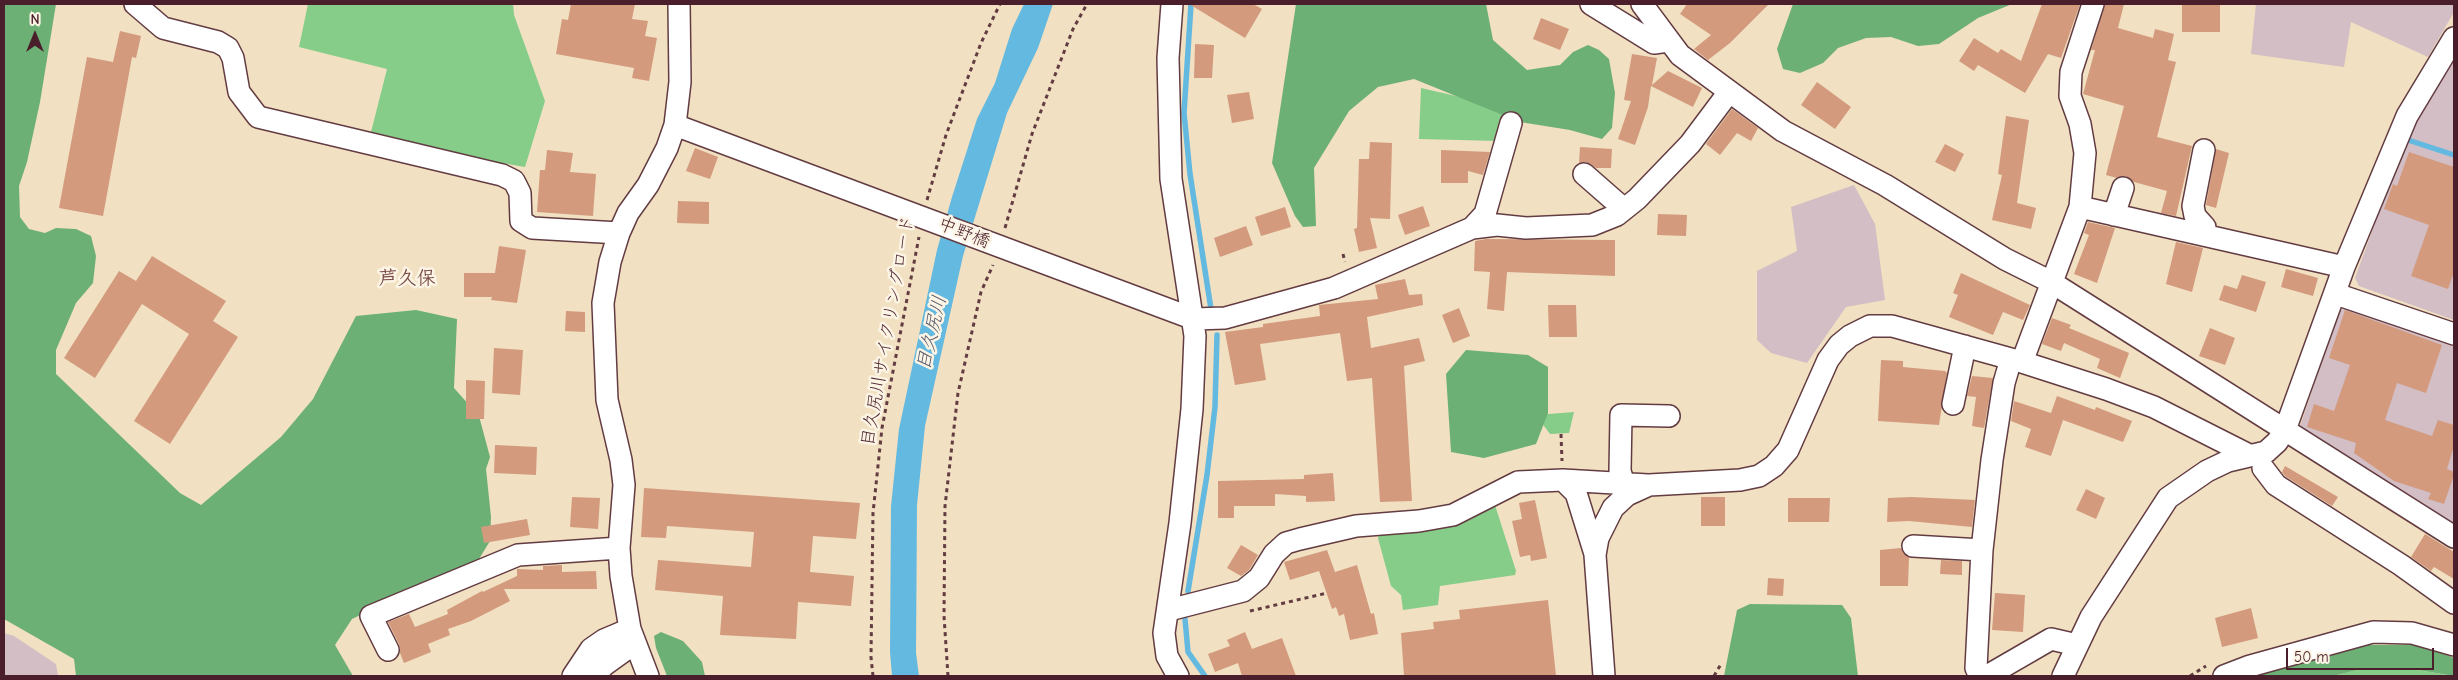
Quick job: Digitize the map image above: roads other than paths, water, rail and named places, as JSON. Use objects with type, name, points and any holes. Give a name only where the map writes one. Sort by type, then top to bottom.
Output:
[{"type":"street","points":[[135,4],[163,28],[218,42],[228,48],[233,58],[239,92],[258,117],[502,175],[514,182],[520,193],[521,221],[532,228],[619,233]]},
{"type":"street","points":[[648,676],[632,636],[620,576],[619,548],[624,485],[621,460],[607,400],[603,303],[610,262],[619,233],[628,213],[648,185],[663,156],[675,125],[680,82],[678,4]]},
{"type":"street","points":[[1172,4],[1168,58],[1171,180],[1194,319],[1192,409],[1169,610],[1164,633],[1167,656],[1178,676]]},
{"type":"street","points":[[1591,4],[1654,43],[1668,41]]},
{"type":"street","points":[[1642,4],[1680,55],[1783,131],[1885,185],[2005,259],[2051,282],[2454,537]]},
{"type":"street","points":[[1980,676],[1976,668],[1982,550],[1992,460],[2004,383],[2017,361],[2051,282],[2080,207],[2085,153],[2080,124],[2070,96],[2071,72],[2093,4]]},
{"type":"street","points":[[2063,676],[2104,594],[2168,498],[2207,471],[2228,460],[2256,462],[2277,442],[2285,430],[2336,294],[2344,267],[2407,116],[2454,38]]},
{"type":"street","points":[[1194,319],[1225,318],[1334,288],[1472,228],[1497,225],[1526,228],[1592,225],[1617,215],[1637,200],[1690,144],[1729,92]]},
{"type":"street","points":[[1472,228],[1485,214],[1511,123]]},
{"type":"street","name":"中野橋","points":[[675,125],[1194,319]]},
{"type":"street","points":[[2204,150],[2193,206],[2195,216],[2206,227],[2205,235]]},
{"type":"street","points":[[1584,174],[1624,209]]},
{"type":"street","points":[[2114,215],[2122,188]]},
{"type":"street","points":[[2080,207],[2344,267]]},
{"type":"street","points":[[2336,294],[2454,334]]},
{"type":"street","points":[[1169,610],[1243,591],[1259,578],[1274,554],[1286,544],[1356,526],[1419,521],[1453,515],[1518,482],[1563,480],[1625,488],[1740,480],[1759,476],[1774,466],[1788,450],[1828,360],[1838,345],[1850,336],[1870,326],[1892,326],[1965,346],[2017,361],[2154,407],[2256,462],[2276,485],[2401,565],[2454,603]]},
{"type":"street","points":[[1953,404],[1965,346]]},
{"type":"street","points":[[1595,555],[1604,521],[1625,488],[1620,471],[1621,415],[1669,416]]},
{"type":"street","points":[[1563,480],[1576,493],[1595,555],[1604,676]]},
{"type":"street","points":[[1913,546],[1982,550]]},
{"type":"street","points":[[388,650],[372,616],[518,555],[619,548]]},
{"type":"street","points":[[2224,676],[2250,666],[2373,632],[2412,633],[2454,645]]},
{"type":"street","points":[[574,676],[591,649],[604,640],[632,636]]},
{"type":"street","points":[[596,676],[632,636]]},
{"type":"street","points":[[1987,676],[2051,639],[2077,646]]},
{"type":"water","name":"目久尻川","points":[[1024,4],[1053,4],[1038,48],[1007,113],[963,256],[925,426],[917,505],[916,653],[919,676],[892,676],[890,652],[891,506],[899,429],[937,250],[952,197],[977,119],[995,83],[1012,29]]},
{"type":"waterway","points":[[1191,4],[1184,113],[1190,174],[1211,309]]},
{"type":"waterway","points":[[2408,140],[2454,155]]},
{"type":"waterway","points":[[1188,591],[1207,475],[1215,407],[1217,335]]},
{"type":"waterway","points":[[1185,619],[1188,652],[1205,676]]},
{"type":"district","name":"芦久保","points":[[407,279]]}]
